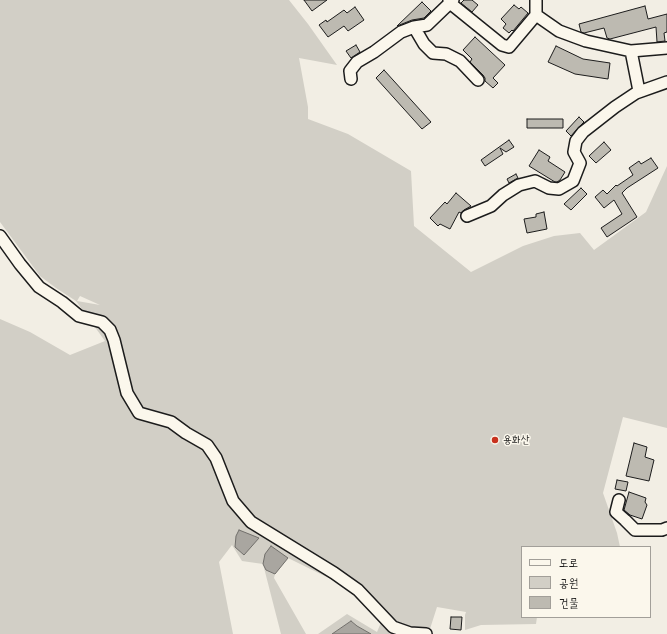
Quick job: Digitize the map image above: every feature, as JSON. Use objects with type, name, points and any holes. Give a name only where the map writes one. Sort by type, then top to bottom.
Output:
[{"type":"street","points":[[351,79],[350,70],[357,62],[374,52],[401,32],[414,27],[426,25],[451,1],[502,45],[509,47],[536,15],[536,0]]},
{"type":"street","points":[[536,15],[558,31],[586,41],[631,52],[667,48]]},
{"type":"street","points":[[414,27],[432,54],[446,54],[460,61],[478,80]]},
{"type":"street","points":[[631,52],[639,92]]},
{"type":"street","points":[[467,216],[490,206],[503,194],[519,185],[535,181],[549,188],[559,189],[574,181],[580,163],[574,152],[576,141],[583,132],[615,107],[639,92],[667,82]]},
{"type":"street","points":[[0,236],[39,287],[62,302],[79,316],[102,322],[110,330],[114,340],[127,393],[139,413],[171,422],[207,445],[216,458],[233,501],[251,522],[334,573],[358,590],[393,627],[410,633],[426,634]]},
{"type":"street","points":[[619,500],[616,512],[635,530],[662,530],[667,528]]},
{"type":"green space","points":[[0,0],[289,0],[337,65],[299,58],[308,107],[308,119],[348,134],[411,171],[414,226],[471,272],[523,246],[554,236],[580,233],[594,250],[646,212],[667,166],[667,428],[623,417],[603,493],[617,533],[620,546],[521,546],[521,618],[537,618],[536,624],[481,625],[465,630],[466,612],[437,607],[429,632],[396,624],[349,588],[288,558],[275,574],[274,578],[306,634],[281,634],[263,564],[242,561],[232,545],[219,562],[233,634],[0,634],[0,319],[30,332],[70,355],[105,341],[76,301],[40,276],[0,222]],"holes":[[[80,296],[100,305],[77,301]]]},
{"type":"green space","points":[[347,614],[377,632],[382,620],[394,634],[371,634],[351,621],[332,634],[318,634]]},
{"type":"shaded area","points":[[239,530],[259,538],[244,555],[235,547],[236,536]]},
{"type":"shaded area","points":[[271,546],[288,558],[275,574],[266,570],[263,564],[265,554]]},
{"type":"shaded area","points":[[351,621],[357,626],[371,634],[332,634]]},
{"type":"building","points":[[304,0],[327,0],[312,11]]},
{"type":"building","points":[[464,0],[472,0],[478,5],[472,12],[461,3]]},
{"type":"building","points":[[422,2],[431,11],[424,18],[412,20],[397,26]]},
{"type":"building","points":[[514,5],[519,9],[521,7],[528,13],[513,31],[512,30],[509,33],[503,28],[506,24],[501,19]]},
{"type":"building","points":[[645,6],[648,19],[667,14],[667,32],[664,33],[665,41],[657,42],[656,27],[610,39],[607,38],[604,28],[584,33],[581,32],[579,24]]},
{"type":"building","points":[[355,7],[364,20],[348,31],[344,26],[328,37],[319,25],[326,20],[327,22],[344,10],[347,13]]},
{"type":"building","points":[[475,37],[505,65],[493,78],[498,83],[493,88],[485,81],[483,75],[470,62],[472,59],[463,50]]},
{"type":"building","points":[[356,45],[360,52],[351,58],[346,51]]},
{"type":"building","points":[[556,46],[583,59],[610,63],[608,79],[575,74],[548,62]]},
{"type":"building","points":[[384,70],[431,122],[422,129],[376,78]]},
{"type":"building","points":[[579,117],[584,122],[571,136],[566,131]]},
{"type":"building","points":[[527,119],[563,119],[563,128],[527,128]]},
{"type":"building","points":[[509,140],[514,147],[506,152],[500,148],[503,154],[485,166],[481,160]]},
{"type":"building","points":[[604,142],[611,150],[596,163],[589,156]]},
{"type":"building","points":[[539,150],[550,157],[548,161],[565,172],[557,182],[529,166]]},
{"type":"building","points":[[651,158],[658,168],[627,188],[622,193],[637,217],[607,237],[601,228],[622,214],[614,200],[604,208],[595,197],[603,190],[607,194],[616,185],[617,186],[633,175],[629,168],[639,161],[641,164]]},
{"type":"building","points":[[516,174],[518,178],[509,183],[507,179]]},
{"type":"building","points":[[581,188],[587,194],[571,210],[564,204]]},
{"type":"building","points":[[456,193],[471,206],[461,213],[459,212],[450,229],[440,224],[438,226],[430,218],[445,202],[447,204]]},
{"type":"building","points":[[544,212],[547,229],[527,233],[524,219],[536,217],[536,214]]},
{"type":"building","points":[[634,443],[647,447],[645,457],[654,460],[649,481],[626,476]]},
{"type":"building","points":[[617,480],[628,482],[626,491],[615,489]]},
{"type":"building","points":[[629,492],[646,498],[645,502],[647,505],[642,519],[630,515],[624,510]]},
{"type":"building","points":[[451,617],[462,617],[461,630],[450,629]]},
{"type":"place","name":"용화산","points":[[495,440]]}]
